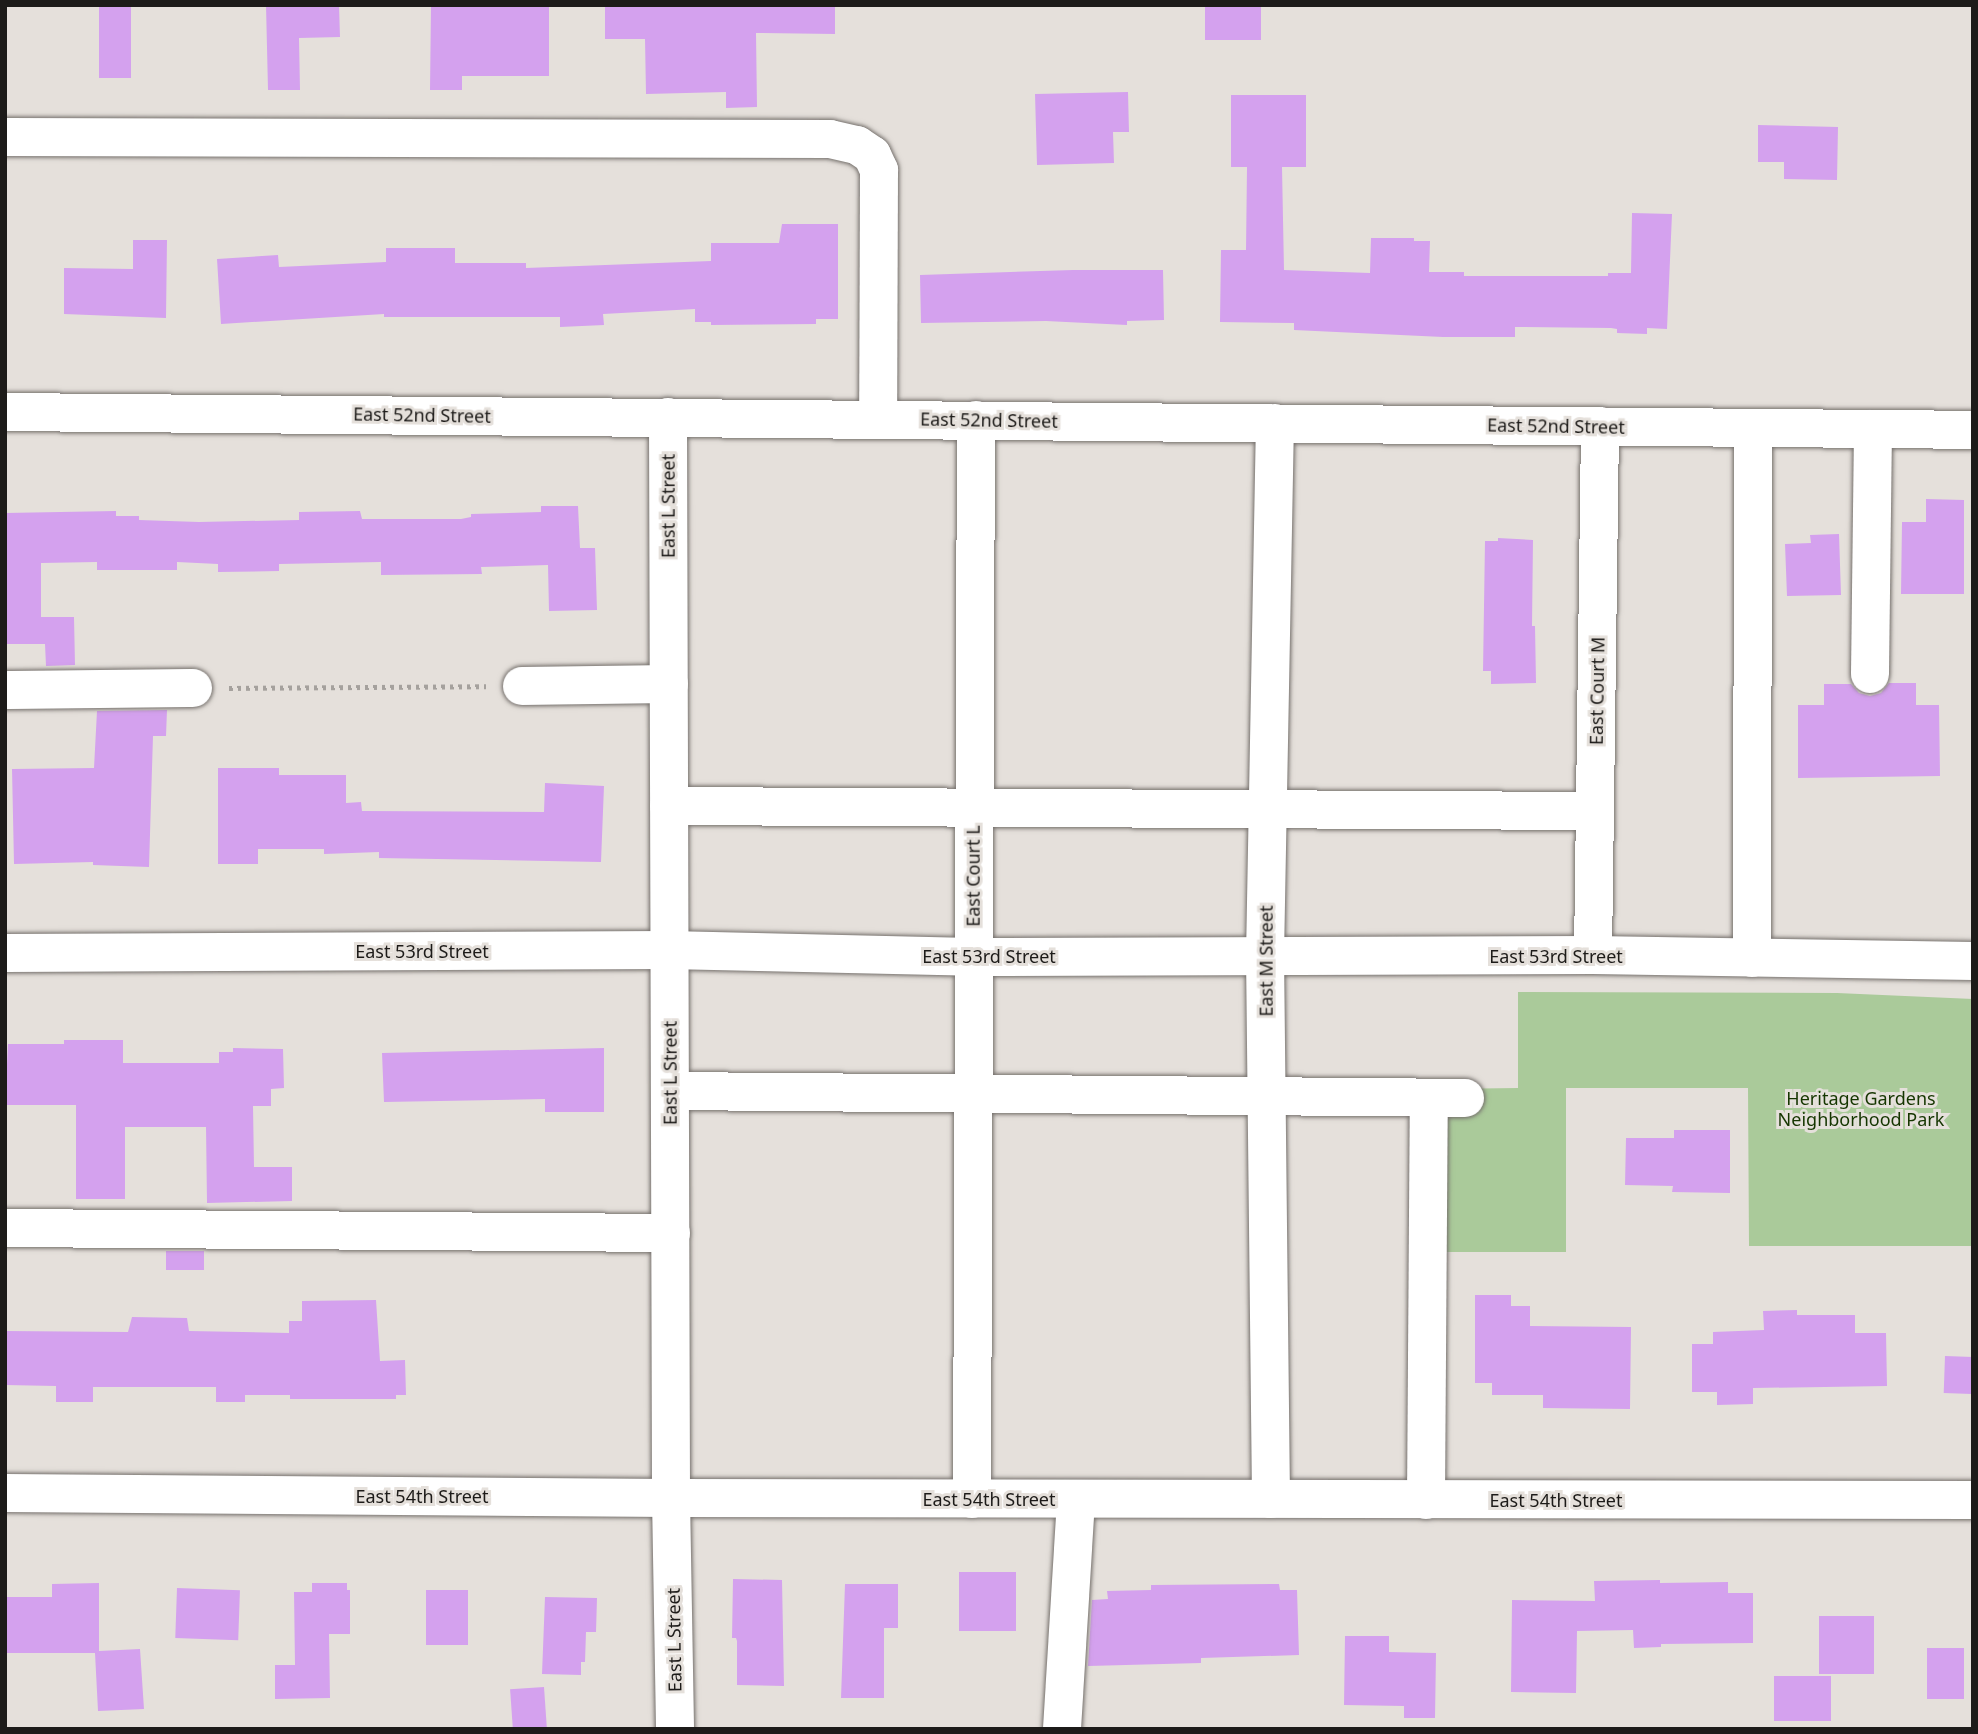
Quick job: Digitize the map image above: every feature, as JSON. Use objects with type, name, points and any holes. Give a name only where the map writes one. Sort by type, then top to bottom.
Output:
[{"type":"street","points":[[5,137],[830,139],[857,145],[872,155],[879,170],[878,419]]},
{"type":"street","name":"East 52nd Street","points":[[5,412],[1973,430]]},
{"type":"street","name":"East L Street","points":[[668,417],[671,1498],[675,1729]]},
{"type":"street","name":"East Court L","points":[[972,1499],[976,420]]},
{"type":"street","name":"East M Street","points":[[1271,1499],[1265,956],[1275,423]]},
{"type":"street","name":"East Court M","points":[[1593,955],[1600,426]]},
{"type":"street","points":[[1752,958],[1753,428]]},
{"type":"street","points":[[1870,674],[1873,429]]},
{"type":"street","points":[[522,686],[669,684]]},
{"type":"street","points":[[5,690],[193,688]]},
{"type":"street","points":[[669,806],[1595,811]]},
{"type":"street","name":"East 53rd Street","points":[[5,953],[669,950],[972,957],[1593,955],[1973,961]]},
{"type":"street","points":[[670,1091],[1447,1097],[1426,1500]]},
{"type":"street","points":[[5,1228],[671,1233]]},
{"type":"street","name":"East 54th Street","points":[[5,1493],[671,1498],[1973,1500]]},
{"type":"street","points":[[1062,1729],[1076,1499]]},
{"type":"path","points":[[193,688],[522,686]]},
{"type":"green space","name":"Heritage Gardens Neighborhood Park","points":[[1518,992],[1837,993],[1973,999],[1973,1246],[1749,1246],[1748,1088],[1566,1088],[1566,1252],[1446,1252],[1442,1089],[1518,1088]]},
{"type":"building","points":[[99,5],[131,5],[131,78],[99,78]]},
{"type":"building","points":[[266,5],[339,5],[340,37],[299,38],[300,90],[268,90]]},
{"type":"building","points":[[431,5],[549,5],[549,76],[462,76],[462,90],[430,90]]},
{"type":"building","points":[[605,5],[835,5],[835,34],[756,33],[757,107],[726,108],[726,92],[646,94],[645,39],[605,39]]},
{"type":"building","points":[[1205,5],[1261,5],[1261,40],[1205,40]]},
{"type":"building","points":[[1128,92],[1129,132],[1113,132],[1114,163],[1037,165],[1035,94]]},
{"type":"building","points":[[1231,95],[1306,95],[1306,167],[1282,167],[1284,270],[1370,273],[1371,238],[1414,238],[1414,241],[1430,241],[1429,272],[1464,272],[1464,276],[1608,276],[1608,273],[1631,273],[1632,213],[1672,214],[1667,329],[1647,328],[1647,334],[1617,333],[1617,329],[1611,328],[1515,327],[1515,337],[1443,337],[1294,330],[1294,323],[1220,322],[1221,250],[1246,250],[1247,167],[1231,167]]},
{"type":"building","points":[[1758,125],[1838,127],[1837,180],[1784,179],[1784,162],[1758,162]]},
{"type":"building","points":[[782,224],[838,224],[838,319],[816,319],[816,324],[711,325],[711,322],[695,322],[695,309],[603,314],[604,325],[560,327],[560,317],[384,317],[384,314],[221,324],[217,259],[278,255],[279,267],[386,262],[386,248],[455,248],[455,263],[526,263],[526,268],[711,261],[711,243],[779,243]]},
{"type":"building","points":[[133,240],[167,240],[166,318],[64,314],[64,268],[133,269]]},
{"type":"building","points":[[1163,270],[1164,320],[1127,321],[1127,325],[1046,321],[921,323],[920,275]]},
{"type":"building","points":[[1926,499],[1964,500],[1964,594],[1901,594],[1902,522],[1926,522]]},
{"type":"building","points":[[541,506],[578,506],[580,548],[595,548],[597,610],[549,611],[548,565],[481,567],[482,574],[381,575],[381,562],[279,564],[279,571],[218,572],[218,564],[177,562],[177,570],[97,570],[97,562],[41,563],[41,617],[74,617],[75,665],[46,666],[45,644],[5,644],[5,513],[116,511],[116,516],[139,516],[139,520],[199,522],[299,520],[299,512],[360,511],[362,519],[461,519],[471,517],[471,514],[541,512]]},
{"type":"building","points":[[1839,534],[1841,595],[1787,596],[1785,544],[1811,543],[1810,535]]},
{"type":"building","points":[[1498,538],[1533,540],[1532,626],[1535,626],[1536,683],[1491,684],[1491,671],[1483,671],[1485,541],[1498,541]]},
{"type":"building","points":[[1889,683],[1916,683],[1916,705],[1939,705],[1940,776],[1798,778],[1798,705],[1824,705],[1824,684],[1851,684],[1859,693],[1870,696],[1881,693]]},
{"type":"building","points":[[167,710],[166,736],[153,736],[149,867],[93,865],[93,862],[14,864],[12,769],[94,768],[97,711]]},
{"type":"building","points":[[218,768],[279,768],[279,775],[346,775],[346,803],[361,802],[362,811],[544,812],[545,783],[604,786],[601,862],[379,858],[379,852],[324,854],[324,849],[258,849],[258,864],[218,864]]},
{"type":"building","points":[[64,1040],[123,1040],[123,1063],[219,1063],[219,1052],[233,1052],[233,1048],[283,1049],[284,1088],[271,1089],[271,1106],[253,1106],[254,1167],[292,1167],[292,1201],[207,1203],[206,1127],[125,1127],[125,1199],[76,1199],[76,1105],[5,1105],[8,1044],[64,1044]]},
{"type":"building","points":[[604,1048],[604,1112],[545,1112],[545,1099],[384,1102],[382,1053]]},
{"type":"building","points":[[1674,1130],[1730,1130],[1730,1193],[1672,1192],[1673,1186],[1625,1185],[1626,1138],[1674,1138]]},
{"type":"building","points":[[166,1251],[204,1251],[204,1270],[166,1270]]},
{"type":"building","points":[[1475,1295],[1511,1295],[1511,1306],[1530,1306],[1530,1326],[1631,1327],[1630,1409],[1543,1408],[1543,1395],[1492,1395],[1492,1383],[1475,1383]]},
{"type":"building","points":[[376,1300],[380,1361],[405,1360],[406,1395],[396,1395],[396,1399],[290,1399],[290,1395],[245,1395],[245,1402],[216,1402],[216,1387],[93,1387],[93,1402],[56,1402],[56,1386],[5,1385],[5,1331],[128,1332],[132,1317],[187,1318],[189,1331],[289,1333],[289,1321],[302,1321],[302,1301]]},
{"type":"building","points":[[1797,1310],[1797,1315],[1855,1315],[1855,1333],[1886,1333],[1887,1386],[1753,1388],[1753,1404],[1717,1405],[1717,1392],[1692,1392],[1692,1344],[1713,1344],[1713,1332],[1764,1330],[1763,1311]]},
{"type":"building","points":[[1945,1356],[1973,1357],[1972,1394],[1944,1393]]},
{"type":"building","points":[[959,1572],[1016,1572],[1016,1631],[959,1631]]},
{"type":"building","points":[[733,1579],[782,1580],[784,1686],[737,1685],[737,1641],[732,1638]]},
{"type":"building","points":[[1660,1580],[1660,1583],[1728,1582],[1728,1593],[1753,1593],[1753,1643],[1661,1644],[1661,1647],[1634,1648],[1633,1630],[1577,1631],[1576,1693],[1511,1692],[1512,1600],[1595,1601],[1594,1581]]},
{"type":"building","points":[[99,1583],[99,1651],[140,1649],[144,1709],[98,1711],[95,1653],[5,1653],[5,1597],[52,1597],[52,1584]]},
{"type":"building","points":[[312,1583],[347,1583],[347,1590],[350,1590],[350,1634],[329,1634],[330,1698],[275,1699],[275,1665],[295,1665],[294,1592],[312,1592]]},
{"type":"building","points":[[845,1584],[898,1584],[898,1628],[884,1628],[884,1698],[841,1698]]},
{"type":"building","points":[[1279,1584],[1280,1590],[1297,1590],[1299,1655],[1201,1658],[1201,1663],[1088,1666],[1092,1600],[1108,1599],[1107,1591],[1151,1590],[1151,1585]]},
{"type":"building","points":[[177,1588],[240,1590],[238,1640],[175,1638]]},
{"type":"building","points":[[426,1590],[468,1590],[468,1645],[426,1645]]},
{"type":"building","points":[[545,1597],[597,1598],[596,1632],[586,1632],[585,1662],[581,1662],[581,1675],[542,1674]]},
{"type":"building","points":[[1819,1616],[1874,1616],[1874,1674],[1819,1674]]},
{"type":"building","points":[[1345,1636],[1389,1636],[1389,1652],[1436,1653],[1435,1718],[1404,1718],[1404,1706],[1344,1705]]},
{"type":"building","points":[[1927,1648],[1964,1648],[1964,1699],[1927,1699]]},
{"type":"building","points":[[1774,1676],[1831,1676],[1831,1721],[1774,1721]]},
{"type":"building","points":[[544,1687],[547,1729],[513,1729],[510,1689]]}]
